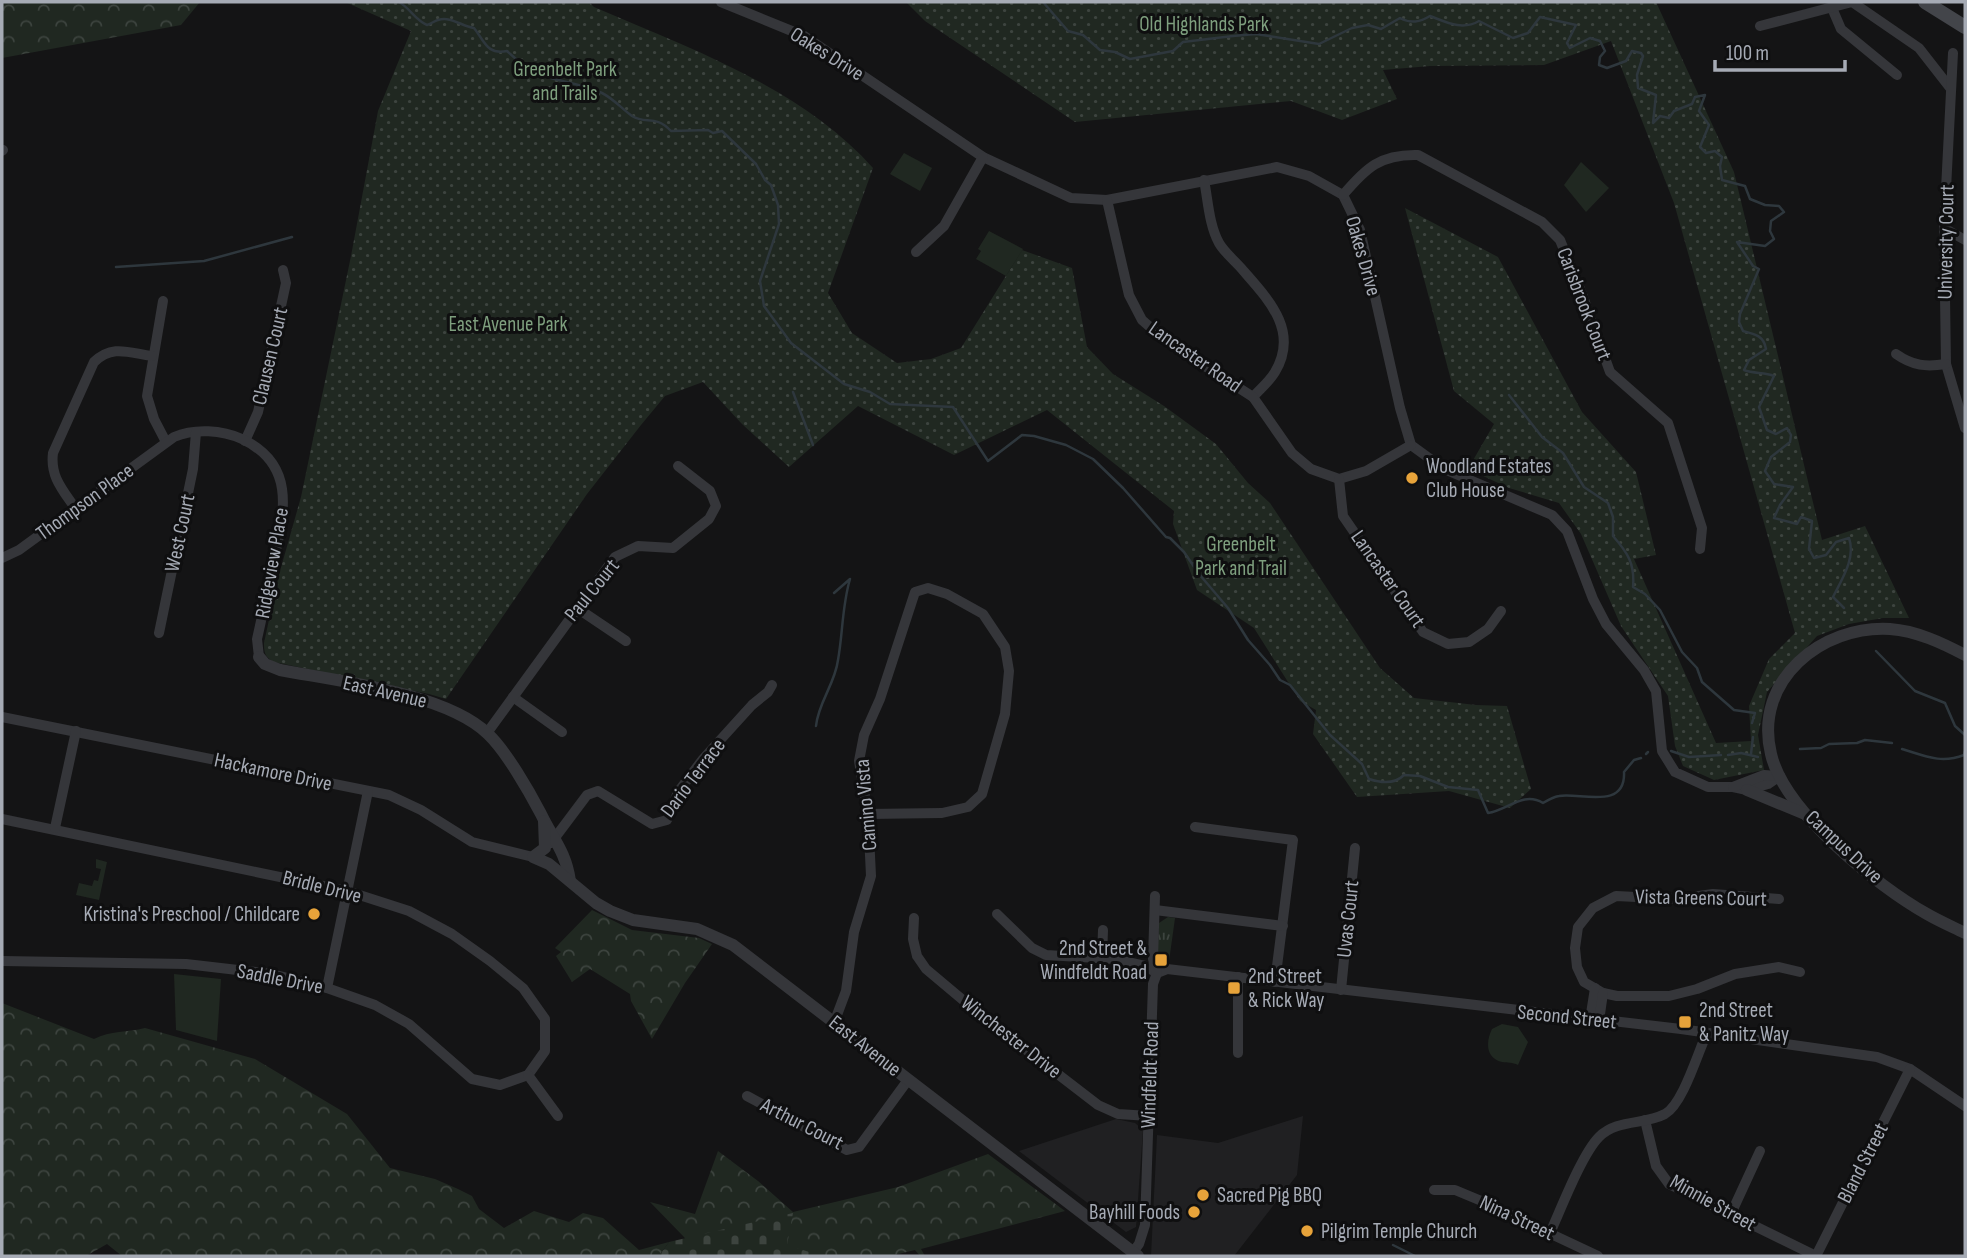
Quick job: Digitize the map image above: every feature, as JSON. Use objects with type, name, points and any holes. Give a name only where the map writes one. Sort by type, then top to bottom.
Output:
[{"type":"main road","points":[[1925,2],[1965,27]]},
{"type":"street","name":"Oakes Drive","points":[[721,2],[804,36],[983,157],[1071,198],[1107,200],[1277,167],[1309,176],[1343,195],[1360,230],[1400,408],[1411,445]]},
{"type":"street","points":[[1760,26],[1852,2],[1919,48],[1951,89]]},
{"type":"street","points":[[1832,8],[1841,29],[1897,75]]},
{"type":"street","name":"University Court","points":[[1954,53],[1944,228],[1946,364],[1965,428]]},
{"type":"street","name":"Carisbrook Court","points":[[1343,195],[1362,173],[1379,161],[1397,154],[1418,155],[1542,222],[1560,240],[1583,294],[1610,372],[1668,423],[1702,528],[1700,549]]},
{"type":"street","points":[[916,252],[944,226],[983,157]]},
{"type":"street","points":[[1204,180],[1219,243],[1282,322],[1284,345],[1281,359],[1268,382],[1253,397]]},
{"type":"street","name":"Lancaster Road","points":[[1107,200],[1129,295],[1142,320],[1166,341],[1253,397],[1292,453],[1311,469],[1339,479]]},
{"type":"street","points":[[1944,228],[1965,240]]},
{"type":"street","name":"Clausen Court","points":[[246,441],[258,412],[284,296],[286,283],[283,270]]},
{"type":"street","points":[[163,301],[147,396],[154,419],[166,442]]},
{"type":"street","points":[[75,508],[55,479],[51,466],[53,453],[94,362],[103,353],[113,350],[152,356]]},
{"type":"street","points":[[1896,354],[1906,361],[1926,367],[1946,364]]},
{"type":"street","name":"West Court","points":[[159,633],[193,469],[196,432]]},
{"type":"street","name":"Ridgeview Place","points":[[166,442],[184,433],[221,432],[246,441],[270,461],[280,478],[284,510],[257,639],[259,657]]},
{"type":"street","name":"Thompson Place","points":[[2,558],[19,550],[166,442]]},
{"type":"street","points":[[1339,479],[1366,471],[1411,445],[1444,469],[1552,514],[1567,531],[1593,599],[1606,624],[1644,670],[1656,691],[1662,751],[1675,772],[1709,787],[1747,790],[1805,814]]},
{"type":"street","name":"Paul Court","points":[[488,733],[615,557],[639,546],[673,548],[709,519],[716,506],[710,491],[678,466]]},
{"type":"street","name":"Lancaster Court","points":[[1339,479],[1343,516],[1423,632],[1448,644],[1469,642],[1488,629],[1501,611]]},
{"type":"street","name":"Camino Vista","points":[[834,1023],[846,991],[854,932],[871,876],[868,814],[859,761],[864,735],[880,699],[915,592],[929,588],[983,614],[1005,647],[1009,671],[1004,714],[982,794],[968,807],[942,813],[868,814]]},
{"type":"street","points":[[577,608],[626,641]]},
{"type":"street","name":"Campus Drive","points":[[1965,655],[1940,642],[1891,629],[1843,634],[1821,645],[1789,669],[1777,689],[1769,731],[1770,754],[1780,776],[1805,814],[1879,882],[1926,914],[1965,933]]},
{"type":"street","name":"East Avenue","points":[[259,657],[265,664],[280,670],[424,698],[460,715],[488,733],[528,789],[556,838],[568,862],[570,881]]},
{"type":"street","name":"Dario Terrace","points":[[545,848],[556,838],[586,795],[598,791],[652,824],[667,820],[678,792],[703,759],[772,685]]},
{"type":"street","points":[[513,697],[562,732]]},
{"type":"street","name":"Hackamore Drive","points":[[2,717],[389,795],[421,810],[472,842],[533,857]]},
{"type":"street","points":[[55,828],[76,731]]},
{"type":"street","points":[[1733,787],[1764,775],[1780,776]]},
{"type":"street","points":[[1747,790],[1768,784],[1780,776]]},
{"type":"street","points":[[327,988],[368,791]]},
{"type":"street","name":"Bridle Drive","points":[[2,819],[347,891],[409,911],[452,934],[523,988],[545,1019],[545,1051],[528,1075]]},
{"type":"street","name":"East Avenue","points":[[544,821],[545,848]]},
{"type":"street","points":[[1195,827],[1293,840],[1275,982]]},
{"type":"street","points":[[533,857],[545,848]]},
{"type":"street","name":"Uvas Court","points":[[1341,990],[1355,848]]},
{"type":"street","name":"East Avenue","points":[[533,857],[549,864],[596,903],[621,916],[697,929],[733,945],[1135,1254]]},
{"type":"street","name":"Vista Greens Court","points":[[1599,991],[1584,982],[1577,967],[1575,948],[1578,927],[1593,908],[1616,896],[1677,899],[1713,894],[1779,899]]},
{"type":"street","name":"Windfeldt Road","points":[[1135,1254],[1145,1225],[1153,984],[1157,973],[1153,959],[1155,896]]},
{"type":"street","points":[[1155,910],[1283,926]]},
{"type":"street","points":[[997,914],[1032,948],[1046,956],[1102,958],[1145,966],[1157,973]]},
{"type":"street","name":"Winchester Drive","points":[[914,918],[913,939],[917,956],[926,969],[1098,1105],[1118,1114],[1149,1116]]},
{"type":"street","points":[[1102,958],[1103,930]]},
{"type":"street","name":"Saddle Drive","points":[[2,961],[186,964],[272,974],[327,988],[375,1005],[409,1024],[472,1079],[500,1085],[528,1075]]},
{"type":"street","points":[[1595,1021],[1599,991],[1617,996],[1669,996],[1697,989],[1735,974],[1779,967],[1800,972]]},
{"type":"street","name":"Second Street","points":[[1157,973],[1167,969],[1238,977],[1707,1033],[1877,1057],[1910,1069],[1965,1106]]},
{"type":"street","points":[[1238,977],[1238,1053]]},
{"type":"street","points":[[1550,1233],[1587,1155],[1600,1136],[1615,1126],[1667,1113],[1681,1094],[1707,1033]]},
{"type":"street","name":"Bland Street","points":[[1816,1256],[1910,1069]]},
{"type":"street","points":[[528,1075],[558,1116]]},
{"type":"street","name":"Arthur Court","points":[[747,1096],[848,1150],[859,1147],[908,1080]]},
{"type":"street","name":"Minnie Street","points":[[1645,1120],[1656,1166],[1669,1184],[1816,1256]]},
{"type":"street","points":[[1730,1216],[1760,1151]]},
{"type":"street","name":"Nina Street","points":[[1434,1190],[1455,1190],[1598,1256]]},
{"type":"shaded area","points":[[1303,1116],[1297,1175],[1234,1256],[1151,1256],[1157,1135],[1218,1143]]},
{"type":"shaded area","points":[[1116,1119],[1135,1123],[1143,1130],[1136,1227],[1126,1232],[1019,1151]]},
{"type":"green space","points":[[2,2],[200,2],[181,25],[2,58]]},
{"type":"green space","points":[[345,2],[589,2],[594,7],[742,73],[813,115],[845,140],[873,168],[828,293],[852,333],[897,363],[931,359],[961,348],[1022,250],[1072,268],[1087,347],[1113,374],[1164,406],[1216,444],[1248,483],[1270,503],[1380,668],[1414,698],[1507,706],[1531,789],[1510,808],[1449,791],[1357,797],[1313,734],[1316,710],[1300,701],[1254,628],[1197,590],[1173,524],[1174,511],[1047,410],[954,455],[858,406],[789,467],[742,424],[703,382],[665,396],[641,425],[587,494],[446,699],[274,662],[266,654],[264,643],[278,578],[301,497],[378,111],[411,31]]},
{"type":"green space","name":"Old Highlands Park","points":[[906,2],[1656,2],[1734,172],[1822,540],[1865,526],[1909,618],[1883,618],[1849,624],[1817,636],[1767,692],[1758,735],[1764,770],[1714,780],[1683,766],[1675,746],[1668,696],[1621,626],[1581,534],[1559,503],[1509,488],[1468,469],[1494,424],[1454,391],[1405,208],[1498,257],[1582,412],[1636,472],[1656,555],[1634,559],[1716,743],[1751,741],[1749,706],[1769,659],[1795,633],[1674,203],[1611,41],[1544,65],[1430,66],[1383,70],[1397,99],[1342,120],[1291,101],[1075,122],[925,21]]},
{"type":"green space","points":[[904,153],[932,168],[920,191],[890,174]]},
{"type":"green space","points":[[1581,162],[1609,188],[1586,212],[1564,185]]},
{"type":"green space","points":[[989,231],[1023,249],[1006,276],[976,259],[981,251],[978,249]]},
{"type":"green space","points":[[96,859],[107,862],[99,900],[76,895],[79,883],[92,886],[94,880],[98,881],[101,869],[96,868]]},
{"type":"green space","points":[[592,910],[632,930],[699,938],[712,944],[652,1039],[631,1001],[630,994],[590,969],[572,982],[556,956],[561,952],[555,948]]},
{"type":"green space","points":[[1168,917],[1175,918],[1169,961],[1157,958],[1159,923]]},
{"type":"green space","points":[[174,974],[221,979],[217,1041],[176,1030]]},
{"type":"green space","points":[[2,1003],[94,1039],[107,1034],[145,1028],[255,1059],[347,1114],[390,1168],[435,1179],[472,1196],[479,1209],[504,1228],[534,1211],[569,1222],[583,1213],[603,1218],[639,1250],[669,1242],[659,1256],[122,1256],[107,1244],[86,1256],[2,1256]]},
{"type":"green space","points":[[1502,1024],[1518,1027],[1528,1042],[1518,1065],[1496,1060],[1488,1048],[1492,1029]]},
{"type":"green space","points":[[718,1151],[793,1212],[898,1187],[988,1154],[1065,1211],[921,1249],[925,1256],[920,1256],[915,1250],[890,1256],[697,1256],[684,1237],[650,1202],[695,1214]]},
{"type":"green space","points":[[793,1213],[787,1245],[822,1256],[659,1256],[669,1242]]},
{"type":"waterway","points":[[399,2],[427,25],[447,19],[474,28],[491,49],[507,51],[533,72],[602,93],[637,119],[655,121],[671,131],[722,131],[756,164],[771,185],[778,205],[779,224],[760,281],[764,306],[791,343],[844,384],[870,392],[890,404],[953,407],[988,461],[1022,435],[1066,445],[1093,459],[1166,537],[1184,552],[1280,680],[1290,685],[1330,735],[1362,764],[1369,779],[1387,782],[1404,775],[1420,776],[1448,787],[1478,790],[1488,813],[1529,799],[1543,803],[1568,795],[1610,796],[1618,792],[1623,784],[1624,772],[1634,760],[1641,758]]},
{"type":"waterway","points":[[1043,2],[1068,31],[1083,35],[1100,50],[1115,52],[1130,59],[1173,51],[1183,42],[1256,34],[1319,44],[1352,28],[1368,25],[1381,29],[1400,18],[1415,22],[1430,16],[1460,25],[1479,21],[1513,38],[1528,33],[1540,17],[1576,25],[1567,43],[1570,48],[1590,38],[1600,41],[1605,51],[1600,57],[1599,65],[1607,68],[1626,61],[1632,51],[1641,53],[1643,56],[1637,75],[1638,88],[1656,95],[1653,123],[1660,116],[1669,118],[1674,111],[1692,104],[1695,97],[1705,95],[1699,111],[1709,125],[1700,147],[1706,153],[1715,151],[1722,157],[1722,180],[1745,186],[1750,199],[1765,205],[1779,206],[1784,212],[1771,221],[1770,231],[1774,239],[1765,246],[1737,242],[1753,266],[1759,269],[1739,322],[1743,331],[1761,338],[1766,349],[1749,360],[1744,370],[1774,376],[1759,407],[1767,430],[1776,434],[1787,428],[1791,435],[1790,442],[1771,457],[1765,471],[1774,484],[1793,487],[1774,518],[1797,524],[1801,517],[1812,521],[1809,549],[1814,558],[1826,555],[1836,542],[1849,538],[1849,561],[1833,597],[1844,608]]},
{"type":"waterway","points":[[116,267],[204,261],[292,237]]},
{"type":"waterway","points":[[793,392],[813,445]]},
{"type":"waterway","points":[[1509,395],[1542,437],[1563,453],[1584,487],[1608,503],[1613,517],[1613,536],[1632,565],[1633,587],[1645,594],[1660,610],[1682,652],[1697,668],[1702,682],[1734,710],[1755,713],[1752,723]]},
{"type":"waterway","points":[[816,726],[836,669],[850,579],[834,593]]},
{"type":"waterway","points":[[1876,651],[1915,691],[1945,703],[1955,726],[1965,735]]},
{"type":"waterway","points":[[1751,754],[1753,737]]},
{"type":"waterway","points":[[1800,749],[1865,740],[1892,743]]},
{"type":"waterway","points":[[1902,749],[1940,759],[1956,758],[1964,755],[1965,751]]},
{"type":"waterway","points":[[1671,751],[1689,757],[1721,755]]},
{"type":"waterway","points":[[1728,755],[1741,753],[1758,757]]},
{"type":"waterway","points":[[1393,1245],[1415,1256]]},
{"type":"place","name":"Woodland Estates Club House","points":[[1412,478]]},
{"type":"place","name":"Kristina's Preschool / Childcare","points":[[314,914]]},
{"type":"place","name":"2nd Street & Windfeldt Road","points":[[1161,960]]},
{"type":"place","name":"2nd Street & Rick Way","points":[[1234,988]]},
{"type":"place","name":"2nd Street & Panitz Way","points":[[1685,1022]]},
{"type":"place","name":"Sacred Pig BBQ","points":[[1203,1195]]},
{"type":"place","name":"Bayhill Foods","points":[[1194,1212]]},
{"type":"place","name":"Pilgrim Temple Church","points":[[1307,1231]]},
{"type":"park label","name":"Greenbelt Park and Trails","points":[[565,81]]},
{"type":"park label","name":"East Avenue Park","points":[[508,324]]},
{"type":"park label","name":"Greenbelt Park and Trail","points":[[1241,556]]}]
